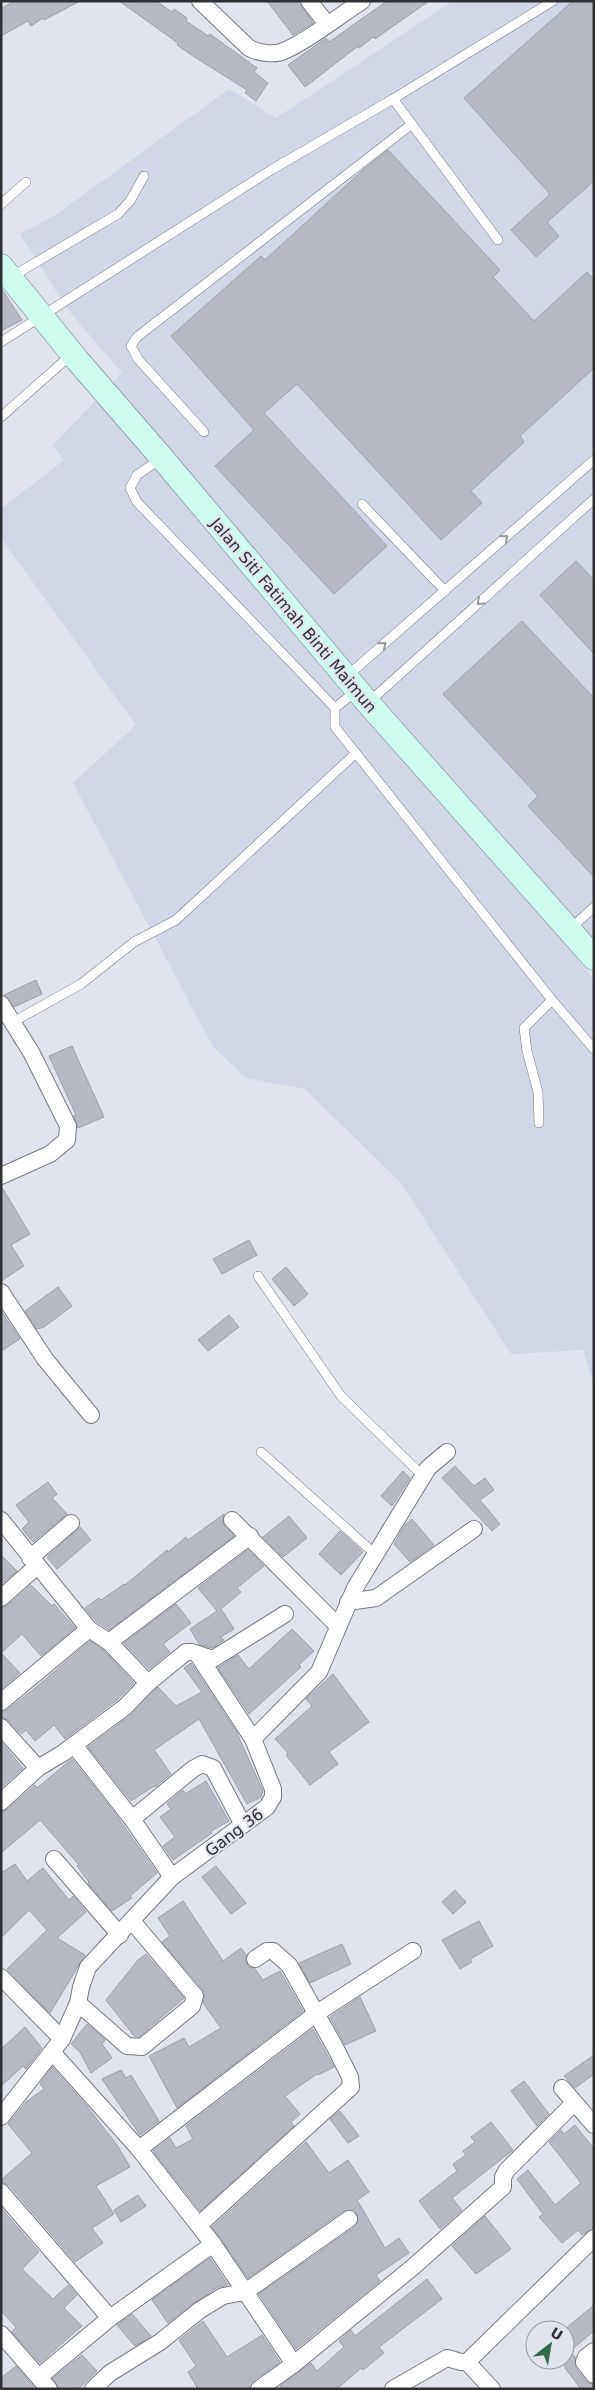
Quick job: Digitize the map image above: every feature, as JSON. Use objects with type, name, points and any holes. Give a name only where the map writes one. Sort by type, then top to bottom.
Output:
[{"type":"street","points":[[309,1],[327,24]]},
{"type":"street","points":[[199,3],[249,48],[257,52],[285,51],[362,1]]},
{"type":"street","name":"Jalan Siti Fatimah Binti Maimun","points":[[6,271],[72,354],[357,690],[594,958]]},
{"type":"street","points":[[1,1004],[31,1052],[68,1126],[67,1140],[50,1154],[1,1176]]},
{"type":"street","points":[[1,1292],[46,1359],[92,1415]]},
{"type":"street","points":[[198,1655],[253,1739],[319,1672],[330,1648],[337,1625],[375,1554],[428,1468],[447,1452]]},
{"type":"street","points":[[1,1520],[89,1629],[109,1642],[148,1683]]},
{"type":"street","points":[[232,1520],[337,1625]]},
{"type":"street","points":[[1,1598],[71,1522]]},
{"type":"street","points":[[348,1602],[376,1598],[474,1529]]},
{"type":"street","points":[[109,1642],[250,1536]]},
{"type":"street","points":[[1,1802],[38,1768],[74,1745],[125,1707],[148,1683],[186,1652],[213,1659],[285,1614]]},
{"type":"street","points":[[1,1702],[89,1629]]},
{"type":"street","points":[[1,1727],[38,1768]]},
{"type":"street","name":"Gang 36","points":[[1,2117],[62,2039],[78,2003],[88,1967],[120,1935],[172,1877],[267,1807],[273,1797],[273,1789],[253,1739]]},
{"type":"street","points":[[74,1745],[132,1819],[172,1877]]},
{"type":"street","points":[[132,1819],[193,1769],[202,1764],[213,1768],[243,1825]]},
{"type":"street","points":[[54,1859],[120,1935]]},
{"type":"street","points":[[78,2003],[127,2046],[137,2048],[192,2006],[194,1996],[132,1921]]},
{"type":"street","points":[[199,2225],[351,2087],[347,2072],[289,1964],[280,1954],[273,1951],[267,1951],[255,1959]]},
{"type":"street","points":[[139,2149],[317,2013],[413,1951]]},
{"type":"street","points":[[1,1978],[62,2039]]},
{"type":"street","points":[[52,2052],[139,2149],[214,2244],[294,2364]]},
{"type":"street","points":[[562,2088],[594,2125]]},
{"type":"street","points":[[259,2389],[294,2364],[413,2267],[503,2187],[503,2178],[507,2170],[574,2104]]},
{"type":"street","points":[[1,2192],[110,2318]]},
{"type":"street","points":[[93,2389],[110,2373],[160,2342],[200,2310],[224,2296],[246,2292],[349,2219]]},
{"type":"street","points":[[393,2389],[447,2358],[467,2362],[594,2238]]},
{"type":"street","points":[[1,2334],[44,2383],[110,2318],[214,2244]]},
{"type":"street","points":[[594,2351],[586,2357],[584,2362],[594,2376]]},
{"type":"street","points":[[467,2362],[492,2389]]},
{"type":"lane","points":[[1,342],[271,170],[393,99],[553,1]]},
{"type":"lane","points":[[393,99],[498,240]]},
{"type":"lane","points":[[204,432],[138,359],[131,346],[137,337],[412,124]]},
{"type":"lane","points":[[6,271],[118,214],[130,201],[144,176]]},
{"type":"lane","points":[[1,204],[26,182]]},
{"type":"lane","points":[[1,417],[72,354]]},
{"type":"lane","points":[[162,458],[137,475],[130,488],[137,502],[335,708],[335,727],[594,1050]]},
{"type":"lane","points":[[357,690],[445,591],[594,460]]},
{"type":"lane","points":[[335,708],[594,498]]},
{"type":"lane","points":[[362,504],[445,591]]},
{"type":"lane","points":[[13,1022],[81,984],[134,942],[176,920],[356,754]]},
{"type":"lane","points":[[569,929],[594,907]]},
{"type":"lane","points":[[539,1122],[538,1092],[527,1051],[524,1028],[552,1000]]},
{"type":"lane","points":[[258,1276],[340,1396],[423,1476]]},
{"type":"lane","points":[[261,1452],[375,1554]]},
{"type":"shaded area","points":[[453,1],[594,1],[594,946],[578,960],[594,979],[594,1384],[583,1350],[511,1354],[401,1183],[305,1089],[246,1078],[213,1047],[73,783],[136,725],[1,538],[1,509],[64,460],[53,445],[122,373],[68,310],[20,234],[57,214],[229,89],[276,118]]},
{"type":"building","points":[[14,1],[80,1],[44,20],[43,18],[31,26],[28,21],[1,36],[1,9]]},
{"type":"building","points":[[119,1],[156,1],[172,12],[174,9],[187,18],[186,21],[208,36],[210,34],[257,68],[254,72],[268,83],[256,101],[245,93],[247,90],[177,45],[178,43]]},
{"type":"building","points":[[267,1],[299,1],[313,23],[293,35]]},
{"type":"building","points":[[387,1],[429,1],[375,39],[373,37],[359,48],[358,46],[305,87],[288,65],[326,38],[329,42]]},
{"type":"building","points":[[573,1],[594,1],[594,181],[547,222],[559,236],[536,257],[511,230],[550,194],[464,98]]},
{"type":"building","points":[[388,150],[500,270],[493,277],[534,321],[587,272],[594,279],[594,368],[520,436],[524,442],[471,491],[482,503],[441,540],[297,384],[264,413],[387,546],[334,594],[215,466],[254,430],[171,336],[261,256],[265,260],[363,170]]},
{"type":"building","points":[[1,288],[22,320],[1,331]]},
{"type":"building","points":[[576,561],[594,580],[594,654],[540,595]]},
{"type":"building","points":[[522,621],[594,698],[594,877],[528,806],[538,796],[443,694]]},
{"type":"building","points":[[36,980],[42,994],[14,1007],[4,995]]},
{"type":"building","points":[[72,1046],[104,1117],[78,1128],[74,1115],[76,1115],[49,1056]]},
{"type":"building","points":[[1,1186],[30,1234],[11,1245],[24,1266],[1,1281]]},
{"type":"building","points":[[249,1240],[257,1255],[222,1274],[213,1259]]},
{"type":"building","points":[[286,1267],[308,1294],[294,1306],[272,1279]]},
{"type":"building","points":[[58,1287],[72,1306],[44,1327],[37,1329],[25,1311]]},
{"type":"building","points":[[1,1311],[20,1339],[1,1351]]},
{"type":"building","points":[[229,1315],[239,1327],[208,1351],[198,1340]]},
{"type":"building","points":[[455,1466],[474,1486],[485,1478],[494,1490],[480,1500],[500,1524],[492,1531],[442,1478]]},
{"type":"building","points":[[403,1471],[410,1478],[392,1506],[381,1496]]},
{"type":"building","points":[[48,1482],[57,1494],[52,1498],[67,1514],[33,1542],[22,1529],[29,1522],[16,1505]]},
{"type":"building","points":[[224,1514],[223,1523],[234,1536],[109,1630],[96,1621],[85,1608],[99,1598],[101,1600],[125,1585],[167,1550],[168,1552],[186,1537],[188,1540]]},
{"type":"building","points":[[289,1516],[307,1538],[283,1557],[263,1537]]},
{"type":"building","points":[[412,1519],[434,1545],[410,1562],[394,1544],[405,1525]]},
{"type":"building","points":[[80,1527],[91,1540],[57,1569],[47,1557]]},
{"type":"building","points":[[340,1531],[363,1552],[341,1575],[319,1554]]},
{"type":"building","points":[[248,1550],[264,1566],[237,1588],[241,1592],[221,1609],[234,1629],[221,1637],[224,1640],[212,1648],[199,1644],[190,1629],[217,1611],[198,1588]]},
{"type":"building","points":[[1,1555],[17,1571],[1,1584]]},
{"type":"building","points":[[31,1585],[52,1606],[54,1604],[75,1628],[41,1656],[22,1634],[1,1653],[1,1608],[8,1605]]},
{"type":"building","points":[[176,1604],[191,1623],[163,1644],[170,1652],[149,1669],[124,1643]]},
{"type":"building","points":[[292,1629],[314,1651],[299,1665],[301,1667],[249,1714],[218,1668],[238,1655],[249,1669]]},
{"type":"building","points":[[90,1641],[103,1650],[134,1683],[118,1699],[65,1739],[54,1725],[35,1741],[26,1730],[21,1734],[8,1720],[1,1717],[1,1712],[7,1710],[34,1689]]},
{"type":"building","points":[[1,1653],[20,1673],[1,1689]]},
{"type":"building","points":[[191,1663],[236,1731],[263,1791],[261,1797],[247,1804],[199,1719],[154,1750],[171,1774],[155,1787],[131,1801],[88,1747],[131,1715],[158,1687],[176,1706],[202,1692],[184,1668]]},
{"type":"building","points":[[333,1674],[369,1722],[329,1752],[338,1764],[310,1785],[286,1755],[288,1753],[275,1739],[312,1706],[306,1699]]},
{"type":"building","points":[[1,1742],[23,1768],[1,1788]]},
{"type":"building","points":[[72,1759],[114,1812],[157,1873],[130,1896],[132,1898],[112,1911],[88,1883],[77,1866],[79,1865],[40,1820],[1,1853],[1,1812],[8,1809],[35,1785],[37,1788]]},
{"type":"building","points":[[206,1781],[229,1821],[211,1831],[212,1833],[173,1860],[163,1846],[175,1837],[160,1817],[171,1809],[167,1804],[183,1790],[185,1794]]},
{"type":"building","points":[[15,1864],[27,1881],[43,1868],[69,1900],[73,1896],[86,1912],[57,1938],[85,1955],[50,2013],[7,1969],[47,1930],[29,1910],[1,1938],[1,1873]]},
{"type":"building","points":[[216,1866],[246,1903],[231,1914],[202,1877]]},
{"type":"building","points":[[455,1890],[466,1902],[453,1914],[442,1902]]},
{"type":"building","points":[[183,1901],[223,1961],[241,1948],[246,1955],[247,1965],[255,1969],[263,1980],[280,1971],[303,2011],[177,2108],[149,2056],[184,2038],[189,2047],[221,2028],[203,2003],[205,1994],[203,1990],[162,1942],[170,1936],[158,1918]]},
{"type":"building","points":[[479,1921],[493,1946],[470,1959],[472,1962],[460,1969],[442,1940]]},
{"type":"building","points":[[342,1944],[351,1964],[310,1983],[299,1963]]},
{"type":"building","points":[[146,1954],[184,1998],[139,2037],[134,2036],[106,2000],[138,1960]]},
{"type":"building","points":[[360,1997],[376,2031],[345,2045],[330,2017]]},
{"type":"building","points":[[87,2024],[105,2040],[102,2044],[112,2058],[91,2073],[80,2052],[71,2044]]},
{"type":"building","points":[[25,2027],[42,2048],[26,2069],[23,2066],[1,2086],[1,2049]]},
{"type":"building","points":[[313,2029],[334,2067],[317,2074],[285,2096],[300,2114],[291,2122],[294,2126],[200,2211],[153,2151],[170,2138],[176,2148],[193,2139],[186,2126]]},
{"type":"building","points":[[594,2055],[594,2074],[575,2088],[564,2076]]},
{"type":"building","points":[[52,2067],[86,2105],[117,2145],[130,2167],[96,2186],[114,2214],[92,2228],[103,2243],[75,2262],[9,2185],[1,2182],[32,2153],[8,2124],[26,2102],[44,2089],[40,2084]]},
{"type":"building","points":[[121,2070],[126,2078],[131,2075],[159,2121],[140,2135],[102,2079]]},
{"type":"building","points":[[524,2081],[549,2114],[537,2126],[511,2091]]},
{"type":"building","points":[[340,2111],[359,2136],[348,2143],[330,2119]]},
{"type":"building","points":[[491,2122],[513,2150],[452,2198],[462,2210],[440,2229],[419,2201],[457,2171],[453,2164],[466,2155],[463,2151],[475,2142],[471,2137]]},
{"type":"building","points":[[575,2125],[594,2149],[594,2228],[582,2235],[578,2230],[562,2243],[539,2217],[543,2214],[517,2179],[528,2170],[555,2205],[581,2183],[549,2142],[561,2130],[564,2134]]},
{"type":"building","points":[[306,2142],[329,2173],[348,2160],[369,2192],[357,2200],[385,2248],[399,2238],[409,2253],[376,2275],[380,2281],[296,2349],[259,2294],[355,2227],[358,2223],[357,2214],[353,2210],[343,2211],[248,2278],[212,2227]]},
{"type":"building","points":[[138,2195],[146,2206],[121,2222],[114,2210]]},
{"type":"building","points":[[1,2208],[39,2252],[22,2269],[53,2299],[68,2285],[77,2295],[64,2308],[82,2326],[40,2363],[12,2332],[16,2327],[1,2311]]},
{"type":"building","points":[[485,2216],[511,2249],[476,2274],[452,2246]]},
{"type":"building","points":[[210,2258],[228,2285],[218,2287],[168,2323],[152,2300]]},
{"type":"building","points":[[427,2279],[442,2299],[379,2347],[384,2353],[363,2370],[361,2368],[337,2389],[282,2389],[280,2386],[311,2363],[317,2371],[344,2347],[339,2341],[351,2330],[355,2336]]},
{"type":"building","points":[[594,2305],[594,2331],[575,2347],[575,2321]]},
{"type":"building","points":[[132,2314],[151,2336],[135,2346],[117,2325]]},
{"type":"building","points":[[203,2321],[227,2357],[262,2335],[280,2362],[253,2381],[249,2389],[198,2389],[188,2372],[196,2366],[179,2340]]},
{"type":"building","points":[[82,2355],[97,2371],[78,2389],[59,2389],[53,2378]]},
{"type":"building","points":[[575,2357],[576,2368],[586,2381],[594,2385],[594,2389],[581,2389],[567,2370],[575,2370]]},
{"type":"building","points":[[16,2366],[36,2389],[1,2389],[1,2378]]}]
